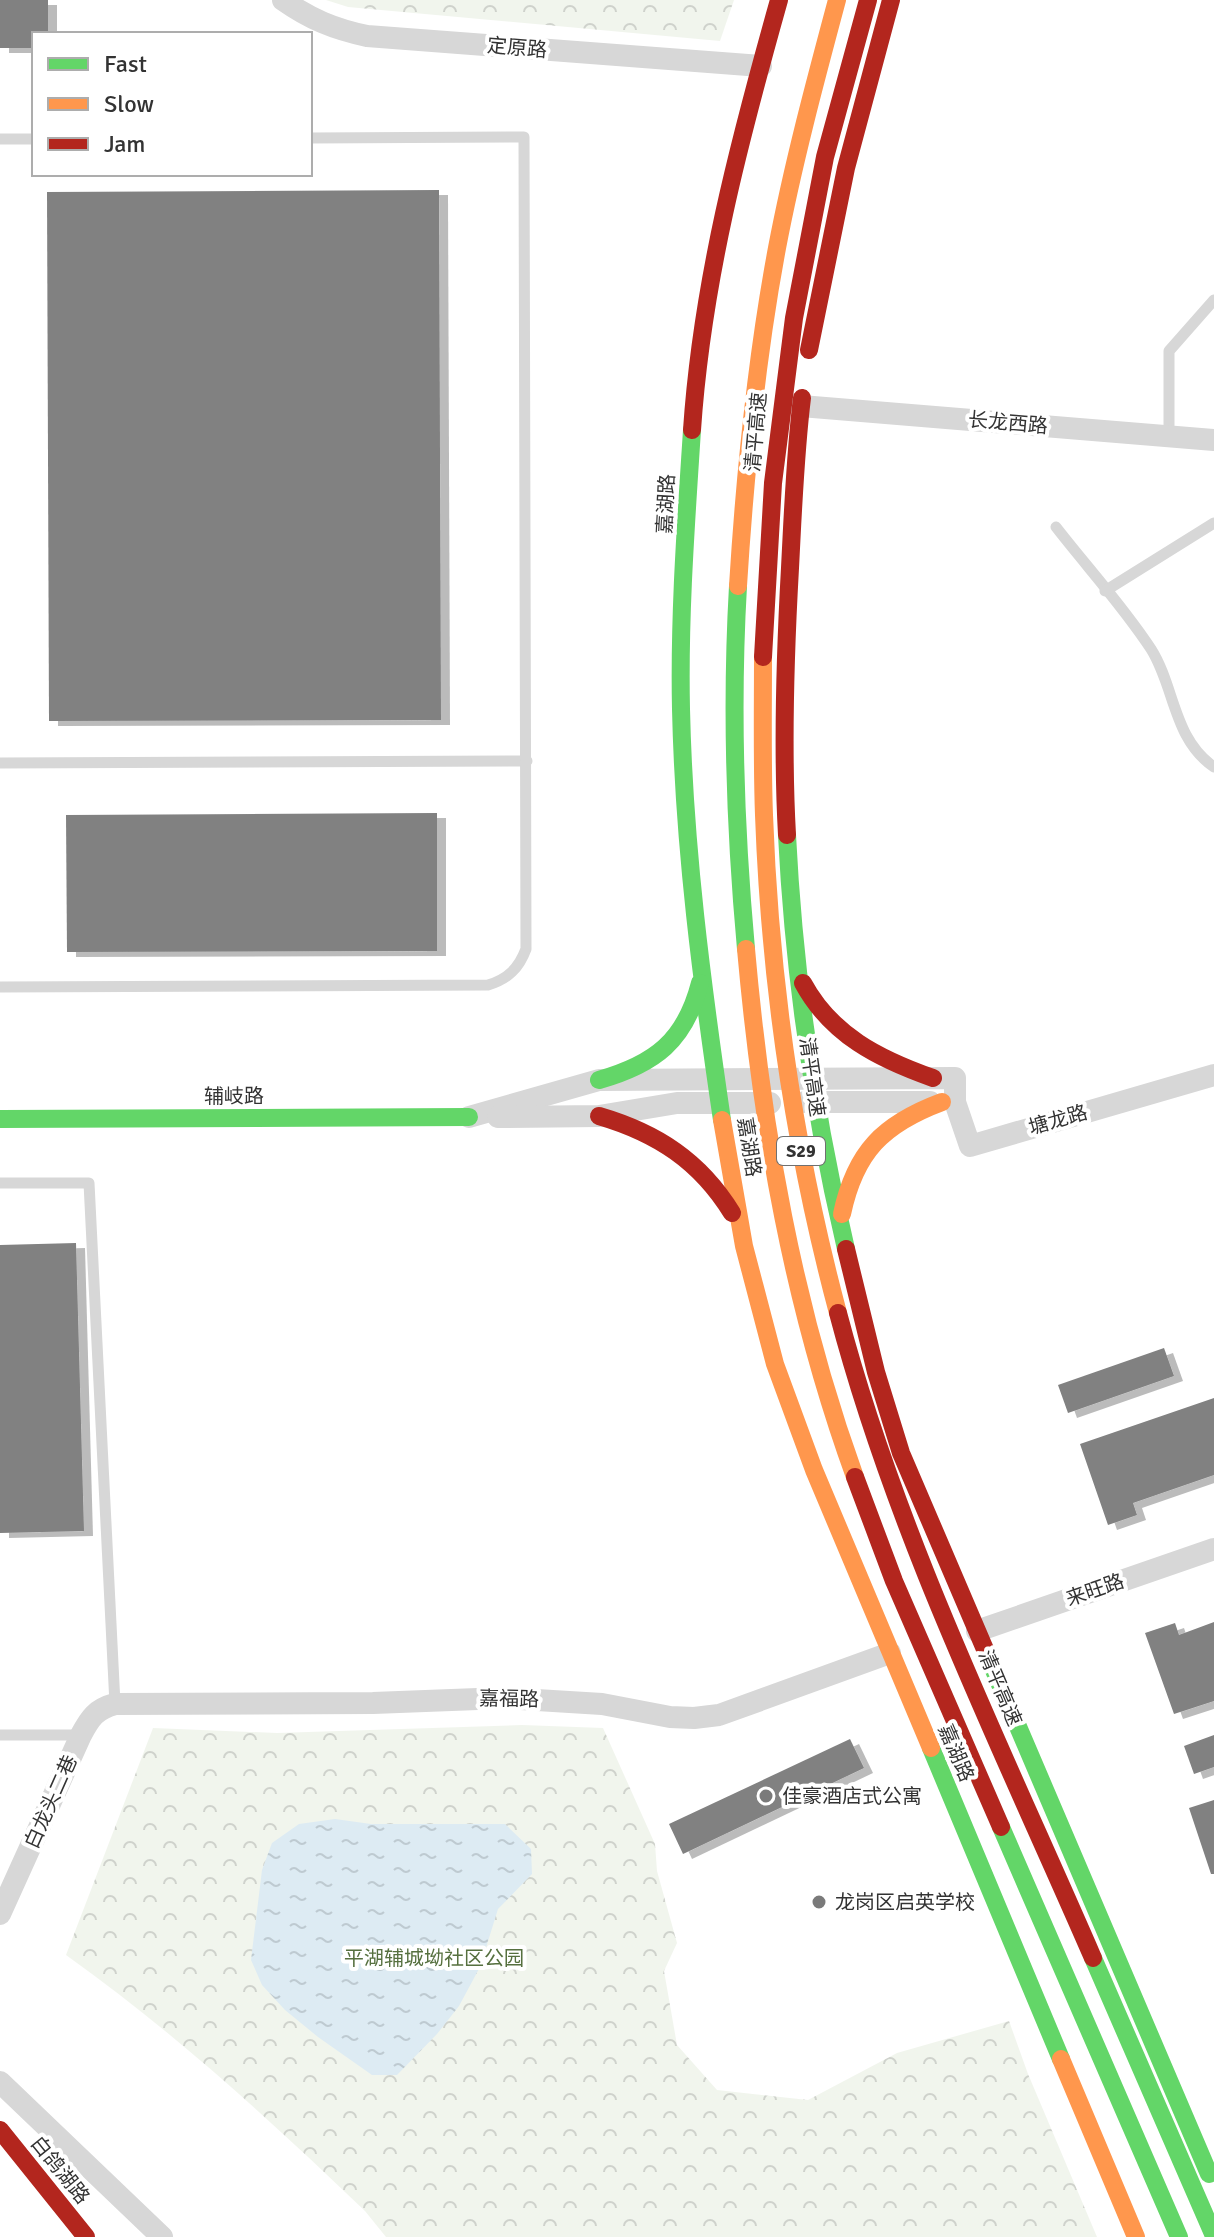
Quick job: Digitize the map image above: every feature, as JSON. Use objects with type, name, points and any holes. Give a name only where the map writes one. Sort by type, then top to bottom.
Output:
[{"type":"main road","name":"嘉湖路","points":[[779,0],[744,125],[713,266],[697,375],[690,474],[682,723],[689,838],[720,1103],[741,1228],[765,1332],[787,1400],[1136,2237]]},
{"type":"main road","name":"清平高速","points":[[837,0],[797,147],[765,306],[748,445],[735,630],[733,706],[737,858],[744,949],[769,1143],[799,1300],[824,1390],[857,1485],[894,1581],[1179,2237]]},
{"type":"main road","name":"清平高速","points":[[868,0],[829,141],[790,328],[778,421],[766,594],[762,754],[766,842],[776,968],[799,1142],[835,1303],[859,1391],[889,1480],[924,1570],[1214,2236]]},
{"type":"main road","points":[[891,0],[846,168],[801,406],[783,691],[786,812],[798,970],[814,1079],[840,1224],[866,1339],[901,1453],[1214,2187]]},
{"type":"main road","points":[[599,1080],[641,1068],[672,1041],[686,1024],[694,1006],[702,965]]},
{"type":"main road","points":[[798,970],[819,1008],[847,1036],[885,1060],[944,1078]]},
{"type":"main road","points":[[840,1224],[849,1181],[870,1147],[901,1118],[949,1102]]},
{"type":"main road","points":[[599,1116],[642,1129],[682,1153],[714,1185],[741,1228]]},
{"type":"main road","name":"辅岐路","points":[[0,1119],[469,1117]]},
{"type":"main road","name":"白鸽湖路","points":[[0,2130],[86,2237]]},
{"type":"street","name":"定原路","points":[[283,0],[307,18],[336,30],[367,36],[761,66]]},
{"type":"street","name":"长龙西路","points":[[801,406],[1214,440]]},
{"type":"street","name":"塘龙路","points":[[944,1078],[949,1102],[970,1146],[1214,1075]]},
{"type":"street","points":[[469,1117],[599,1080],[944,1078]]},
{"type":"street","points":[[469,1117],[599,1116],[677,1103],[949,1102]]},
{"type":"street","name":"来旺路","points":[[977,1631],[1214,1549]]},
{"type":"street","name":"嘉福路","points":[[115,1704],[373,1703],[504,1698],[602,1704],[649,1715],[694,1718],[719,1715],[890,1653]]},
{"type":"street","name":"白龙头二巷","points":[[0,1914],[81,1735],[96,1711],[115,1704]]},
{"type":"street","points":[[0,2082],[162,2237]]},
{"type":"street","points":[[0,2113],[18,2099]]},
{"type":"lane","points":[[0,987],[472,985],[499,982],[516,969],[526,949],[524,137],[312,138]]},
{"type":"lane","points":[[0,139],[32,139]]},
{"type":"lane","points":[[1169,436],[1169,351],[1214,300]]},
{"type":"lane","points":[[1105,591],[1214,523]]},
{"type":"lane","points":[[1056,527],[1152,651],[1183,732],[1202,759],[1214,767]]},
{"type":"lane","points":[[0,763],[527,761]]},
{"type":"lane","points":[[0,1183],[89,1183],[115,1704]]},
{"type":"lane","points":[[0,1735],[81,1735]]},
{"type":"green space","points":[[326,0],[734,0],[720,41],[348,7]]},
{"type":"green space","name":"平湖辅城坳社区公园","points":[[522,1725],[603,1728],[655,1844],[657,1871],[677,1943],[664,1971],[677,2045],[717,2090],[808,2100],[897,2053],[1009,2021],[1028,2074],[1097,2237],[386,2237],[365,2211],[220,2077],[66,1955],[153,1728],[277,1733]]},
{"type":"water","points":[[335,1819],[371,1824],[505,1824],[531,1849],[532,1874],[498,1909],[480,1967],[459,2006],[397,2075],[372,2075],[318,2037],[285,2010],[262,1985],[251,1960],[262,1870],[272,1843],[299,1824]]},
{"type":"building","points":[[0,0],[48,0],[48,32],[32,32],[32,48],[0,48]]},
{"type":"building","points":[[439,190],[441,720],[49,721],[47,192]]},
{"type":"building","points":[[437,813],[437,951],[67,952],[66,815]]},
{"type":"building","points":[[76,1243],[84,1531],[0,1533],[0,1245]]},
{"type":"building","points":[[1164,1348],[1174,1376],[1068,1413],[1058,1385]]},
{"type":"building","points":[[1214,1398],[1214,1475],[1133,1503],[1137,1515],[1108,1525],[1080,1444]]},
{"type":"building","points":[[1214,1622],[1214,1701],[1174,1714],[1145,1633],[1175,1623],[1179,1635]]},
{"type":"building","points":[[1214,1735],[1214,1767],[1194,1774],[1184,1746]]},
{"type":"building","name":"佳豪酒店式公寓","points":[[850,1739],[864,1768],[683,1854],[669,1824]]},
{"type":"building","points":[[1214,1800],[1214,1874],[1211,1874],[1189,1808]]},
{"type":"traffic: fast","points":[[692,430],[681,639],[683,761],[695,915],[722,1120]]},
{"type":"traffic: fast","points":[[738,586],[735,768],[746,949]]},
{"type":"traffic: fast","points":[[787,835],[807,1044],[824,1147],[846,1249]]},
{"type":"traffic: fast","points":[[599,1080],[636,1066],[665,1047],[686,1020],[700,983]]},
{"type":"traffic: fast","points":[[0,1119],[469,1117]]},
{"type":"traffic: fast","points":[[987,1654],[1209,2174]]},
{"type":"traffic: fast","points":[[931,1748],[1061,2059]]},
{"type":"traffic: fast","points":[[1001,1827],[1179,2237]]},
{"type":"traffic: fast","points":[[1093,1958],[1214,2236]]},
{"type":"traffic: slow","points":[[738,586],[752,417],[770,290],[797,154],[837,0]]},
{"type":"traffic: slow","points":[[763,657],[764,815],[779,1004],[797,1129],[838,1313]]},
{"type":"traffic: slow","points":[[746,949],[761,1084],[783,1217],[814,1348],[855,1477]]},
{"type":"traffic: slow","points":[[842,1214],[855,1173],[875,1143],[903,1120],[942,1102]]},
{"type":"traffic: slow","points":[[722,1120],[744,1246],[775,1364],[814,1470],[931,1748]]},
{"type":"traffic: slow","points":[[1061,2059],[1136,2237]]},
{"type":"traffic: jam","points":[[692,430],[713,266],[750,106],[779,0]]},
{"type":"traffic: jam","points":[[763,657],[773,483],[794,318],[825,157],[868,0]]},
{"type":"traffic: jam","points":[[809,350],[846,168],[891,0]]},
{"type":"traffic: jam","points":[[787,835],[786,668],[794,483],[802,398]]},
{"type":"traffic: jam","points":[[803,983],[828,1017],[858,1043],[933,1078]]},
{"type":"traffic: jam","points":[[599,1116],[640,1131],[675,1151],[706,1178],[732,1213]]},
{"type":"traffic: jam","points":[[846,1249],[876,1372],[901,1453],[987,1654]]},
{"type":"traffic: jam","points":[[838,1313],[862,1396],[920,1560],[1093,1958]]},
{"type":"traffic: jam","points":[[855,1477],[894,1581],[1001,1827]]},
{"type":"traffic: jam","points":[[0,2130],[86,2237]]},
{"type":"place","name":"佳豪酒店式公寓","points":[[766,1796]]},
{"type":"place","name":"龙岗区启英学校","points":[[819,1902]]}]
